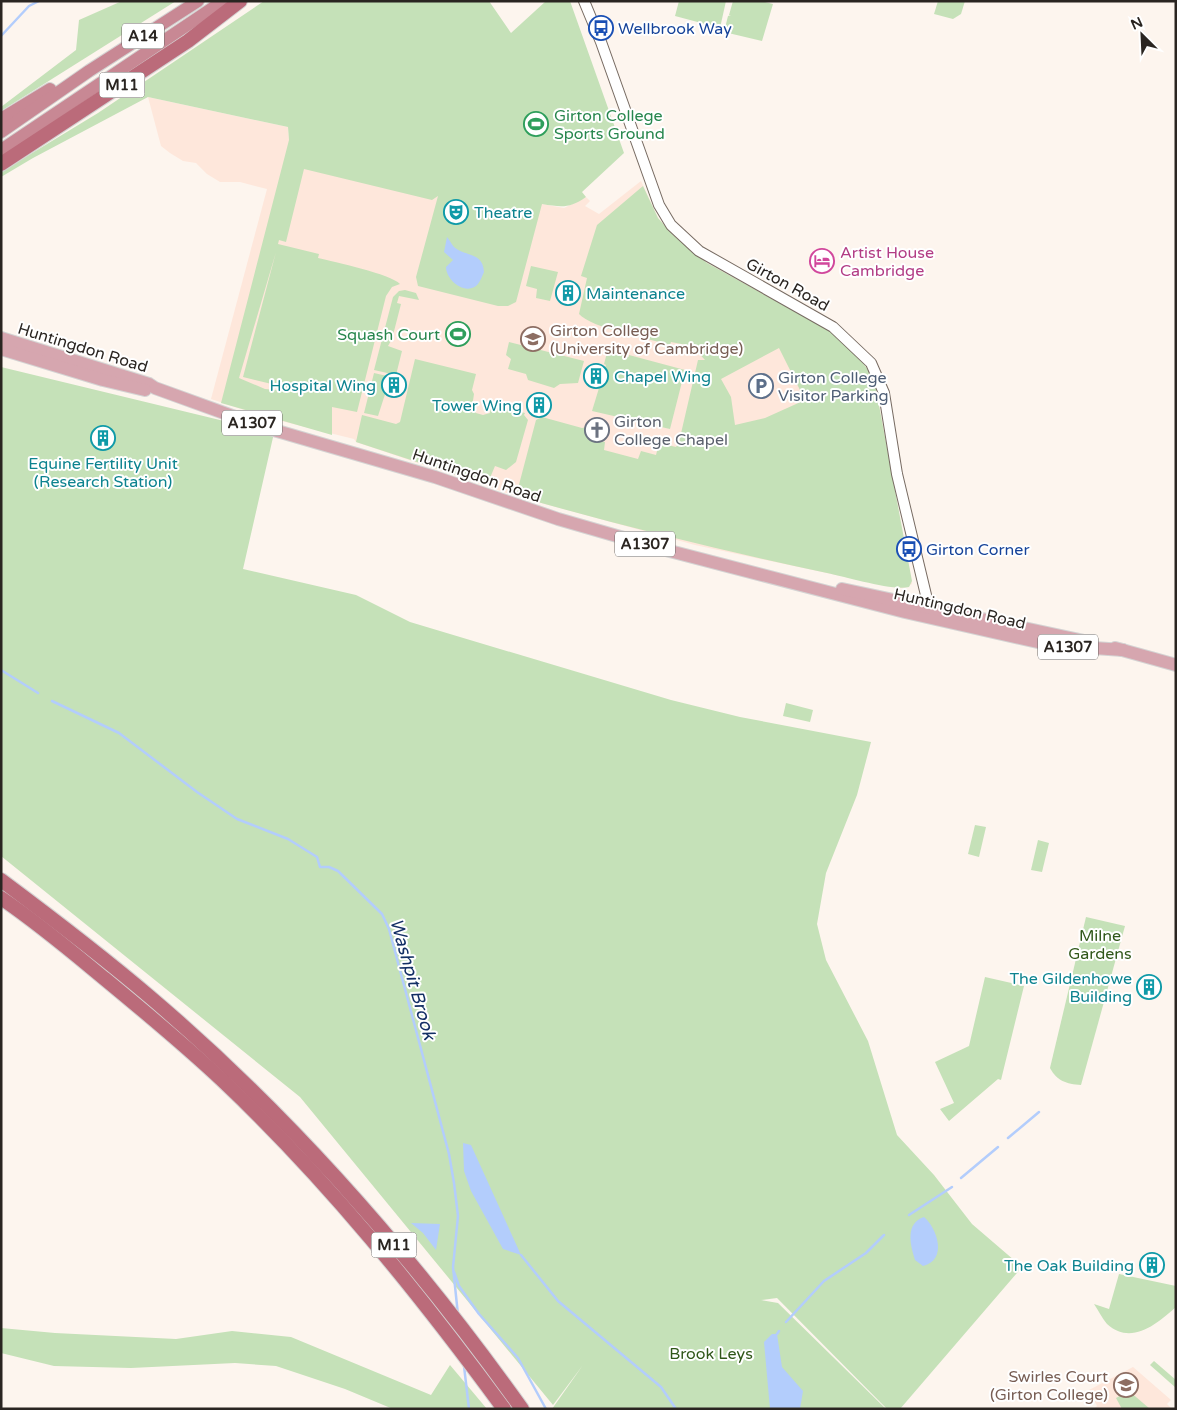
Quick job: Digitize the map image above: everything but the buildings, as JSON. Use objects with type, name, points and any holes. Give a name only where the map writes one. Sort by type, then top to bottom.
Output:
[{"type":"highway","name":"A14","points":[[1,132],[198,1]]},
{"type":"highway","name":"A14","points":[[1,150],[222,1]]},
{"type":"highway","name":"M11","points":[[1,164],[188,41],[240,1]]},
{"type":"highway","name":"A14","points":[[1,119],[53,87],[89,72]]},
{"type":"highway","name":"M11","points":[[1,880],[52,918],[151,998],[253,1092],[354,1199],[468,1334],[522,1409]]},
{"type":"highway","name":"M11","points":[[1,898],[32,920],[144,1011],[222,1081],[251,1110],[350,1215],[448,1332],[504,1409]]},
{"type":"main road","name":"Huntingdon Road","points":[[1,338],[146,390],[155,388],[260,426],[435,477],[565,521],[662,549],[792,581],[861,591],[923,611],[1051,645],[1123,650],[1176,665]]},
{"type":"main road","name":"Huntingdon Road","points":[[1,349],[85,369]]},
{"type":"street","name":"Girton Road","points":[[584,1],[601,42],[659,205],[671,224],[699,251],[833,327],[871,363],[884,393],[902,498],[926,595],[923,611]]},
{"type":"shaded area","name":"Girton College (University of Cambridge)","points":[[148,97],[288,127],[289,140],[542,204],[564,208],[586,197],[590,201],[585,206],[599,214],[641,181],[658,218],[673,235],[707,263],[828,330],[866,367],[875,384],[912,584],[904,588],[874,583],[695,545],[516,496],[356,442],[354,439],[269,418],[211,399],[267,189],[240,182],[220,182],[207,174],[196,163],[183,161],[170,153],[161,146]]},
{"type":"shaded area","name":"Swirles Court (Girton College)","points":[[1133,1367],[1171,1400],[1167,1404],[1172,1409],[1094,1409],[1097,1406],[1089,1390]]},
{"type":"green space","points":[[122,1],[176,1],[1,111],[1,107],[76,50],[79,20]]},
{"type":"green space","points":[[264,1],[489,1],[511,33],[546,1],[570,1],[624,153],[582,192],[586,197],[580,201],[565,206],[542,204],[516,302],[508,306],[498,306],[418,286],[416,277],[438,196],[432,200],[304,169],[286,242],[279,240],[278,244],[319,254],[318,258],[374,272],[395,280],[400,284],[392,287],[386,296],[357,412],[332,407],[332,435],[221,403],[289,140],[288,127],[148,97],[1,177],[1,172],[98,113]],"holes":[[[276,252],[243,377],[284,387],[285,391],[265,389],[239,378]]]},
{"type":"green space","points":[[679,1],[726,1],[720,28],[675,16]]},
{"type":"green space","points":[[733,1],[761,1],[773,4],[762,41],[724,32],[728,16],[731,15],[729,15]]},
{"type":"green space","points":[[938,1],[965,1],[961,14],[953,19],[934,14]]},
{"type":"green space","points":[[643,186],[658,218],[673,235],[707,263],[828,330],[851,348],[866,367],[875,384],[912,581],[909,587],[901,588],[881,585],[749,556],[516,496],[536,420],[542,417],[582,428],[592,426],[590,438],[605,442],[604,450],[638,459],[641,451],[656,455],[659,443],[676,447],[679,442],[698,360],[705,360],[692,346],[671,342],[670,345],[622,332],[595,324],[579,314],[587,278],[581,276],[597,225]],"holes":[[[779,348],[805,400],[765,418],[735,425],[731,397],[721,379]]]},
{"type":"green space","points":[[531,266],[558,272],[550,301],[536,298],[537,289],[526,286]]},
{"type":"green space","points":[[405,290],[416,293],[419,300],[399,296],[397,303],[401,304],[392,339],[388,346],[402,351],[396,375],[374,370],[393,297],[399,291]]},
{"type":"green space","points":[[509,342],[584,361],[578,383],[560,384],[554,388],[528,380],[526,374],[508,369],[511,359],[506,355]]},
{"type":"green space","points":[[608,349],[629,357],[629,355],[685,370],[670,429],[592,411],[606,365],[604,364]]},
{"type":"green space","points":[[415,359],[476,374],[472,390],[474,394],[472,407],[476,413],[483,415],[490,413],[491,404],[525,413],[524,415],[528,420],[516,462],[506,470],[495,466],[487,485],[356,442],[362,415],[396,424],[400,422]]},
{"type":"green space","name":"Brook Leys","points":[[1,367],[274,433],[243,569],[356,595],[410,622],[671,700],[740,717],[871,742],[857,795],[826,873],[817,924],[826,960],[868,1041],[897,1135],[934,1175],[972,1224],[1022,1267],[900,1409],[887,1409],[777,1298],[761,1300],[778,1303],[886,1409],[552,1409],[583,1365],[553,1405],[300,1097],[1,856]]},
{"type":"green space","points":[[374,373],[387,376],[385,384],[388,385],[378,416],[364,413]]},
{"type":"green space","points":[[786,703],[813,710],[810,722],[783,716]]},
{"type":"green space","points":[[975,825],[986,827],[979,857],[968,854]]},
{"type":"green space","points":[[1038,840],[1049,843],[1042,872],[1031,870]]},
{"type":"green space","name":"Milne Gardens","points":[[1086,917],[1125,926],[1081,1085],[1062,1081],[1050,1068]]},
{"type":"green space","points":[[985,977],[1024,986],[1001,1080],[998,1079],[949,1121],[940,1109],[954,1103],[935,1062],[969,1046]]},
{"type":"green space","points":[[1119,1274],[1176,1286],[1176,1307],[1161,1320],[1143,1330],[1125,1333],[1116,1330],[1107,1324],[1094,1304],[1109,1309]]},
{"type":"green space","points":[[1,1328],[55,1333],[176,1339],[232,1331],[291,1337],[431,1395],[450,1365],[487,1409],[393,1409],[345,1389],[276,1366],[235,1363],[131,1368],[54,1366],[1,1353]]},
{"type":"green space","points":[[1154,1361],[1176,1380],[1176,1388],[1150,1365]]},
{"type":"green space","points":[[1129,1391],[1150,1409],[1122,1409],[1116,1398]]},
{"type":"water","points":[[447,237],[454,247],[481,261],[484,272],[476,286],[466,289],[452,281],[449,276],[446,267],[453,260],[444,252]]},
{"type":"water","points":[[463,1143],[471,1145],[521,1255],[503,1249],[471,1191],[464,1171]]},
{"type":"water","points":[[924,1217],[933,1228],[938,1243],[938,1251],[931,1263],[923,1266],[915,1260],[910,1235],[914,1224]]},
{"type":"water","points":[[411,1223],[440,1224],[436,1250],[423,1233]]},
{"type":"water","points":[[772,1334],[777,1334],[782,1367],[803,1391],[800,1409],[770,1409],[764,1342]]},
{"type":"waterway","points":[[1,36],[29,6],[39,1]]},
{"type":"waterway","name":"Washpit Brook","points":[[1,670],[38,693]]},
{"type":"waterway","name":"Washpit Brook","points":[[52,701],[119,733],[197,792],[237,819],[288,839],[317,857],[320,867],[329,867],[338,871],[382,914],[389,929],[449,1154],[458,1216],[453,1267],[458,1315]]},
{"type":"waterway","points":[[1008,1138],[1039,1112]]},
{"type":"waterway","points":[[961,1178],[998,1147]]},
{"type":"waterway","points":[[909,1215],[952,1187]]},
{"type":"waterway","points":[[786,1322],[824,1281],[866,1253],[884,1235]]},
{"type":"waterway","points":[[521,1255],[558,1301],[661,1387],[676,1409]]},
{"type":"waterway","name":"Washpit Brook","points":[[454,1272],[459,1286],[479,1314],[518,1358],[546,1409]]},
{"type":"waterway","name":"Washpit Brook","points":[[464,1366],[469,1409]]},
{"type":"place","name":"Wellbrook Way","points":[[601,28]]},
{"type":"place","name":"Girton College Sports Ground","points":[[536,124]]},
{"type":"place","name":"Theatre","points":[[456,212]]},
{"type":"place","name":"Artist House Cambridge","points":[[822,261]]},
{"type":"place","name":"Maintenance","points":[[568,293]]},
{"type":"place","name":"Squash Court","points":[[458,334]]},
{"type":"place","name":"Girton College (University of Cambridge)","points":[[533,339]]},
{"type":"place","name":"Chapel Wing","points":[[596,376]]},
{"type":"place","name":"Hospital Wing","points":[[394,385]]},
{"type":"place","name":"Girton College Visitor Parking","points":[[761,386]]},
{"type":"place","name":"Tower Wing","points":[[539,405]]},
{"type":"place","name":"Girton College Chapel","points":[[597,430]]},
{"type":"place","name":"Equine Fertility Unit (Research Station)","points":[[103,438]]},
{"type":"place","name":"Girton Corner","points":[[909,549]]},
{"type":"place","name":"The Gildenhowe Building","points":[[1149,987]]},
{"type":"place","name":"The Oak Building","points":[[1152,1265]]},
{"type":"place","name":"Swirles Court (Girton College)","points":[[1126,1385]]}]
